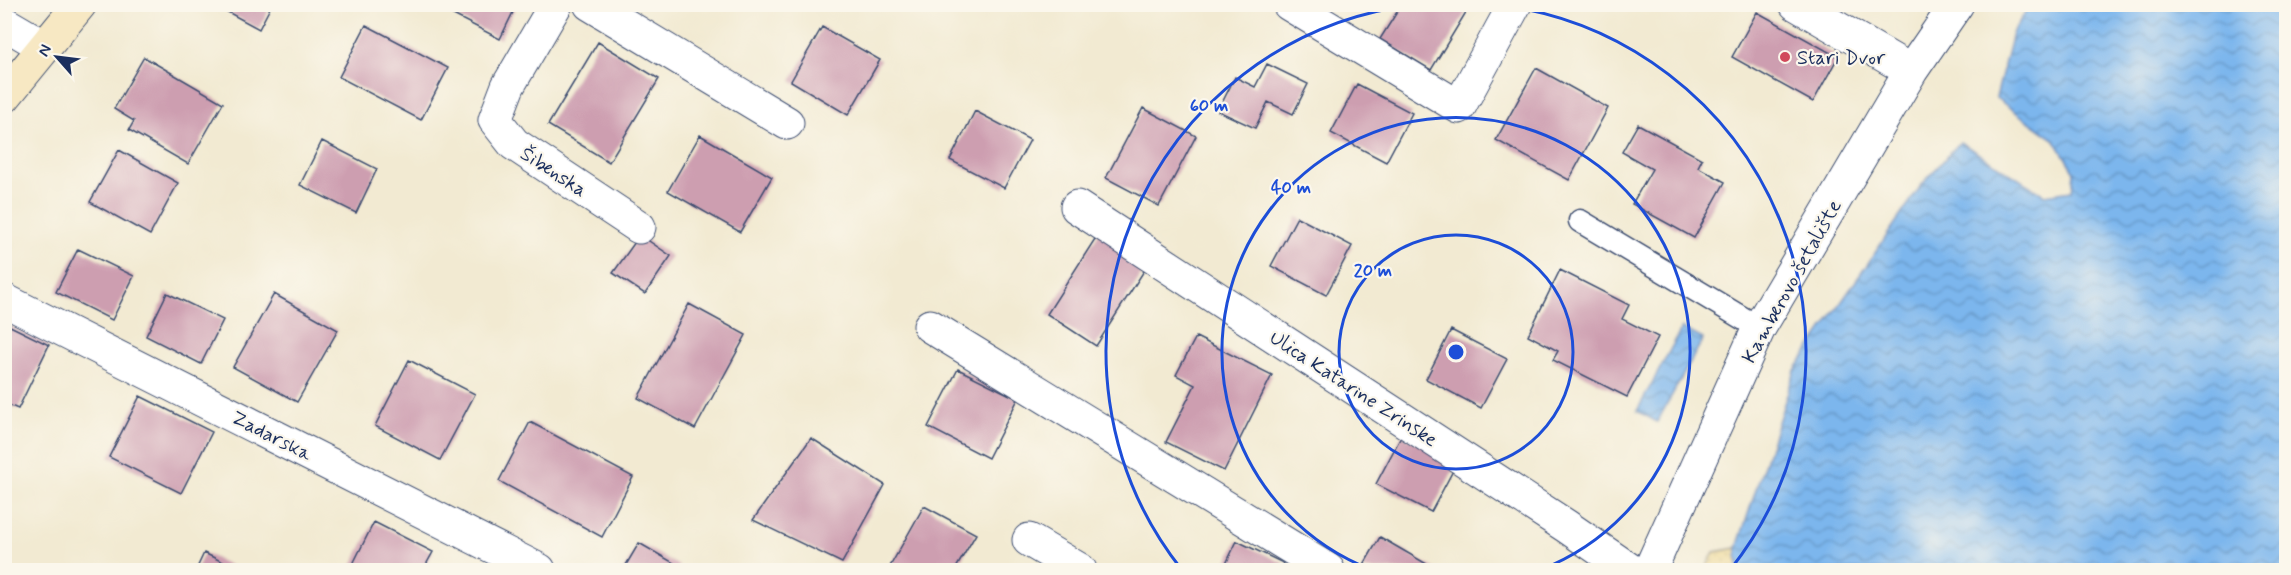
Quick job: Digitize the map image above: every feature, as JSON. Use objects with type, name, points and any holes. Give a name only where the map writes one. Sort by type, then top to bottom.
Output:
[{"type":"main road","points":[[4,97],[80,4]]},
{"type":"street","name":"Šibenska","points":[[556,4],[508,86],[495,120],[514,144],[639,227]]},
{"type":"street","points":[[591,4],[787,123]]},
{"type":"street","points":[[1289,4],[1459,107],[1515,4]]},
{"type":"street","points":[[1796,4],[1911,71]]},
{"type":"street","name":"Kamberovo šetalište","points":[[1650,570],[1759,328],[1911,71],[1957,4]]},
{"type":"street","points":[[4,23],[45,47]]},
{"type":"street","name":"Ulica Katarine Zrinske","points":[[1077,207],[1630,570]]},
{"type":"street","name":"Zadarska","points":[[4,300],[539,570]]},
{"type":"street","points":[[930,327],[1328,570]]},
{"type":"street","points":[[1029,540],[1080,570]]},
{"type":"lane","points":[[1580,221],[1759,328]]},
{"type":"sand","points":[[1737,548],[1738,570],[1705,570],[1714,552]]},
{"type":"water","points":[[2030,5],[2286,5],[2286,570],[1738,570],[1737,548],[1795,370],[1920,187],[1960,142],[2044,195],[2072,191],[2074,172],[2055,140],[1996,98],[2012,33]]},
{"type":"water","points":[[1682,328],[1703,339],[1657,422],[1637,411]]},
{"type":"building","points":[[213,4],[272,4],[259,29]]},
{"type":"building","points":[[432,4],[517,4],[500,39]]},
{"type":"building","points":[[1402,4],[1471,4],[1431,70],[1380,39]]},
{"type":"building","name":"Stari Dvor","points":[[1757,12],[1838,57],[1813,102],[1732,57]]},
{"type":"building","points":[[366,25],[448,68],[421,120],[339,77]]},
{"type":"building","points":[[822,27],[880,60],[848,115],[791,81]]},
{"type":"building","points":[[598,42],[659,79],[609,162],[548,125]]},
{"type":"building","points":[[144,57],[223,103],[188,164],[129,130],[134,121],[114,109]]},
{"type":"building","points":[[1267,64],[1308,84],[1293,114],[1268,102],[1255,128],[1218,111],[1235,77],[1255,87]]},
{"type":"building","points":[[1536,68],[1608,108],[1569,180],[1496,140]]},
{"type":"building","points":[[1357,84],[1412,113],[1386,162],[1331,133]]},
{"type":"building","points":[[1143,108],[1196,136],[1159,206],[1106,178]]},
{"type":"building","points":[[975,111],[1030,140],[1004,188],[950,160]]},
{"type":"building","points":[[1638,124],[1702,159],[1698,167],[1725,182],[1694,238],[1632,204],[1652,169],[1622,152]]},
{"type":"building","points":[[700,135],[772,177],[740,232],[668,191]]},
{"type":"building","points":[[322,141],[377,169],[356,213],[300,185]]},
{"type":"building","points":[[119,150],[178,183],[150,235],[90,202]]},
{"type":"building","points":[[1297,217],[1352,246],[1326,295],[1271,266]]},
{"type":"building","points":[[1100,231],[1149,263],[1096,346],[1047,314]]},
{"type":"building","points":[[640,235],[671,256],[645,294],[613,273]]},
{"type":"building","points":[[78,249],[134,276],[112,320],[56,292]]},
{"type":"building","points":[[1560,270],[1629,305],[1622,319],[1658,337],[1627,397],[1553,360],[1558,351],[1528,335]]},
{"type":"building","points":[[167,293],[223,320],[201,364],[146,336]]},
{"type":"building","points":[[274,294],[338,330],[297,402],[233,367]]},
{"type":"building","points":[[689,304],[746,335],[695,429],[638,398]]},
{"type":"building","points":[[4,323],[49,345],[18,409],[4,403]]},
{"type":"building","points":[[1451,330],[1507,359],[1481,408],[1426,379]]},
{"type":"building","points":[[1196,337],[1272,375],[1224,471],[1166,442],[1195,385],[1176,375]]},
{"type":"building","points":[[409,360],[475,394],[440,460],[375,426]]},
{"type":"building","points":[[958,369],[1018,399],[988,458],[928,427]]},
{"type":"building","points":[[140,396],[212,432],[181,493],[109,457]]},
{"type":"building","points":[[530,422],[633,477],[602,537],[499,481]]},
{"type":"building","points":[[1402,435],[1457,463],[1431,512],[1376,484]]},
{"type":"building","points":[[811,438],[885,485],[842,563],[753,520]]},
{"type":"building","points":[[924,506],[976,534],[955,570],[888,570]]},
{"type":"building","points":[[374,522],[433,552],[423,570],[350,570]]},
{"type":"building","points":[[1380,537],[1437,570],[1366,570],[1362,568]]},
{"type":"building","points":[[1237,541],[1283,563],[1280,570],[1223,570]]},
{"type":"building","points":[[639,543],[679,566],[677,570],[623,570]]},
{"type":"building","points":[[204,553],[240,570],[196,570]]},
{"type":"place","name":"Stari Dvor","points":[[1785,57]]}]
